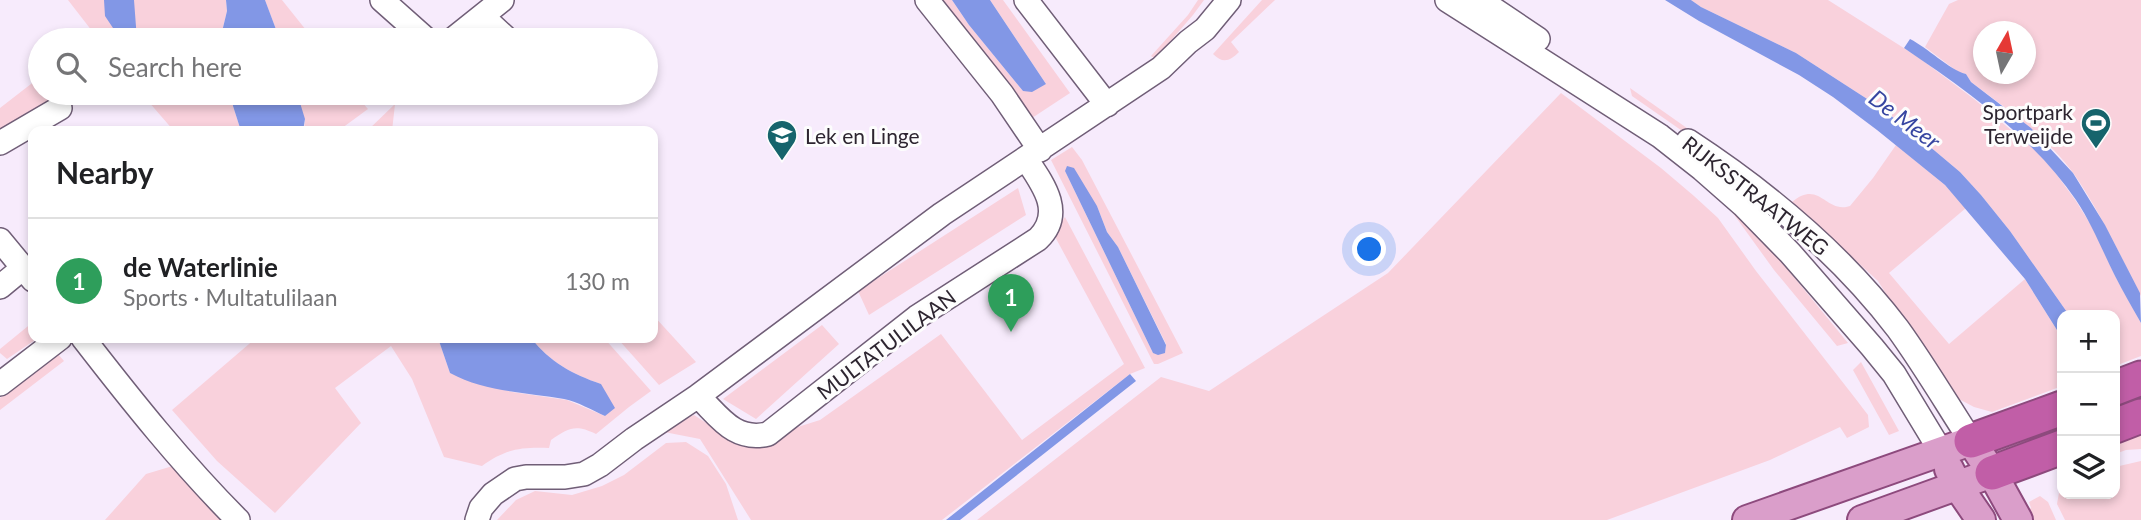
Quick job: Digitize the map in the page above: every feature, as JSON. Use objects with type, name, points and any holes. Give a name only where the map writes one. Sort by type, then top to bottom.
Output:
[{"type":"highway","points":[[2120,386],[2141,378]]},
{"type":"highway","points":[[1955,446],[2057,410]]},
{"type":"highway","points":[[2120,424],[2141,416]]},
{"type":"highway","points":[[1992,473],[2057,449]]},
{"type":"main road","name":"RIJKSSTRAATWEG","points":[[1955,446],[1992,473],[2018,520]]},
{"type":"main road","name":"RIJKSSTRAATWEG","points":[[1955,446],[1957,485],[1981,520]]},
{"type":"main road","points":[[1747,520],[1955,446]]},
{"type":"main road","points":[[1862,520],[1992,473]]},
{"type":"street","points":[[382,0],[414,28]]},
{"type":"street","points":[[467,28],[502,0]]},
{"type":"street","name":"MULTATULILAAN","points":[[698,396],[734,431],[757,436],[768,434],[916,317],[1045,232],[1051,216],[1050,202],[1033,154],[1002,94],[927,0]]},
{"type":"street","points":[[1026,0],[1107,105]]},
{"type":"street","points":[[1188,42],[1209,0]]},
{"type":"street","points":[[477,520],[481,509],[493,494],[515,479],[584,474],[600,465],[698,396],[942,214],[1161,68],[1205,29],[1230,0]]},
{"type":"street","name":"RIJKSSTRAATWEG","points":[[1447,0],[1660,136],[1702,169],[1743,205],[1790,253],[1955,446]]},
{"type":"street","name":"RIJKSSTRAATWEG","points":[[1480,0],[1713,157],[1813,235],[1864,288],[1898,330],[1955,446]]},
{"type":"street","points":[[482,16],[495,28]]},
{"type":"street","points":[[29,126],[60,108]]},
{"type":"street","points":[[0,143],[28,127]]},
{"type":"street","points":[[0,240],[28,274],[0,287]]},
{"type":"street","points":[[0,384],[53,343]]},
{"type":"street","points":[[87,343],[176,452],[238,520]]},
{"type":"shaded area","points":[[68,0],[226,0],[227,11],[223,28],[90,28]]},
{"type":"shaded area","points":[[265,0],[282,0],[304,28],[276,28]]},
{"type":"shaded area","points":[[934,0],[952,0],[1023,91],[1046,84],[990,0],[1003,0],[1070,93],[1032,118],[1026,118]]},
{"type":"shaded area","points":[[1198,0],[1204,0],[1155,59],[1151,56],[1188,15]]},
{"type":"shaded area","points":[[1262,0],[1275,0],[1231,42],[1239,52],[1226,60],[1213,54]]},
{"type":"shaded area","points":[[1691,0],[1828,0],[1918,57],[1974,99],[2035,150],[2076,201],[2094,230],[2141,323],[2141,356],[2120,364],[2120,310],[2065,310],[1981,195],[1960,172],[1916,135],[1878,106],[1796,53]]},
{"type":"shaded area","name":"Sportpark Terweijde","points":[[1958,0],[2141,0],[2141,296],[2074,174],[2052,148],[2026,124],[1974,84],[2036,84],[2036,21],[1973,21],[1973,84],[1966,74],[1958,72],[1925,47],[1949,4]]},
{"type":"shaded area","points":[[28,86],[28,105],[48,105],[0,133],[0,108]]},
{"type":"shaded area","points":[[1630,88],[1792,202],[1809,194],[1816,195],[1834,206],[1850,206],[1896,145],[1945,185],[1966,208],[1889,273],[1949,344],[2025,279],[2057,330],[2057,388],[1992,412],[1957,398],[1926,358],[1878,281],[1793,203],[1788,208],[1632,96]]},
{"type":"shaded area","points":[[1561,93],[1661,168],[1718,218],[1868,415],[1869,427],[1847,438],[1840,427],[1770,460],[1607,520],[977,520],[1161,377],[1209,391],[1388,273]]},
{"type":"shaded area","points":[[151,105],[233,105],[239,126],[170,126]]},
{"type":"shaded area","points":[[300,105],[364,105],[368,109],[345,126],[304,126]]},
{"type":"shaded area","points":[[394,105],[395,105],[393,126],[372,126]]},
{"type":"shaded area","points":[[1072,147],[1082,160],[1183,353],[1154,364],[1051,160]],"holes":[[[1065,171],[1097,206],[1107,232],[1118,247],[1166,344],[1165,353],[1153,353]]]},
{"type":"shaded area","points":[[1018,188],[1026,215],[869,315],[858,291]]},
{"type":"shaded area","points":[[1733,203],[1848,343],[1837,346],[1774,270],[1727,205]]},
{"type":"shaded area","points":[[1065,217],[1145,368],[1130,374],[942,520],[751,520],[700,439],[659,431],[694,415],[740,445],[820,420],[941,334],[1022,440],[1124,364],[1053,233]]},
{"type":"shaded area","points":[[658,320],[696,362],[659,385],[621,343],[658,343]]},
{"type":"shaded area","points":[[822,325],[839,344],[756,419],[723,399]]},
{"type":"shaded area","points":[[28,326],[28,343],[31,343],[7,359],[0,353],[0,349]]},
{"type":"shaded area","points":[[250,343],[440,343],[450,373],[512,392],[567,400],[605,416],[601,384],[562,366],[536,343],[608,343],[651,391],[596,434],[583,429],[572,429],[551,440],[549,448],[514,450],[482,466],[444,457],[412,379],[391,346],[335,388],[361,423],[275,513],[217,461],[172,410]]},
{"type":"shaded area","points":[[58,354],[64,361],[0,410],[0,398]]},
{"type":"shaded area","points":[[1861,362],[1899,431],[1889,435],[1853,370]]},
{"type":"shaded area","points":[[2141,427],[2141,449],[2120,452],[2120,435]]},
{"type":"shaded area","points":[[686,442],[708,456],[726,484],[738,520],[497,520],[516,500],[535,491],[572,495],[602,486],[624,475],[666,443]]},
{"type":"shaded area","points":[[2141,461],[2141,520],[2065,520],[2057,504],[2058,499],[2120,499],[2120,466]]},
{"type":"shaded area","points":[[176,465],[227,520],[105,520],[146,474]]},
{"type":"shaded area","points":[[2040,496],[2048,502],[2056,520],[2028,520],[2025,511],[2031,508],[2029,502]]},
{"type":"water","points":[[104,0],[134,0],[136,28],[113,28],[105,16]]},
{"type":"water","points":[[226,0],[265,0],[276,28],[223,28],[227,11]]},
{"type":"water","points":[[952,0],[990,0],[1046,84],[1032,92],[1023,91]]},
{"type":"water","points":[[1665,0],[1691,0],[1796,53],[1878,106],[1960,172],[2010,231],[2065,310],[2057,310],[2057,330],[2025,279],[1945,185],[1833,97],[1799,75]]},
{"type":"water","points":[[1910,39],[1952,68],[1966,74],[1973,84],[2031,128],[2073,173],[2105,225],[2140,293],[2141,323],[2087,218],[2059,177],[1997,116],[1904,48]]},
{"type":"water","points":[[301,105],[305,119],[304,126],[239,126],[233,106]]},
{"type":"water","points":[[1067,166],[1074,168],[1097,206],[1107,232],[1118,247],[1166,345],[1165,353],[1153,353],[1065,171]]},
{"type":"water","points":[[440,343],[536,343],[562,366],[601,384],[615,408],[605,416],[569,400],[491,388],[450,373]]},
{"type":"water","points":[[1130,374],[1136,381],[960,520],[946,520]]},
{"type":"place","name":"Sportpark Terweijde","points":[[2096,150]]},
{"type":"place","name":"Lek en Linge","points":[[782,162]]},
{"type":"place","name":"de Waterlinie","points":[[1011,332]]},
{"type":"water label","name":"De Meer","points":[[1905,119]]}]
